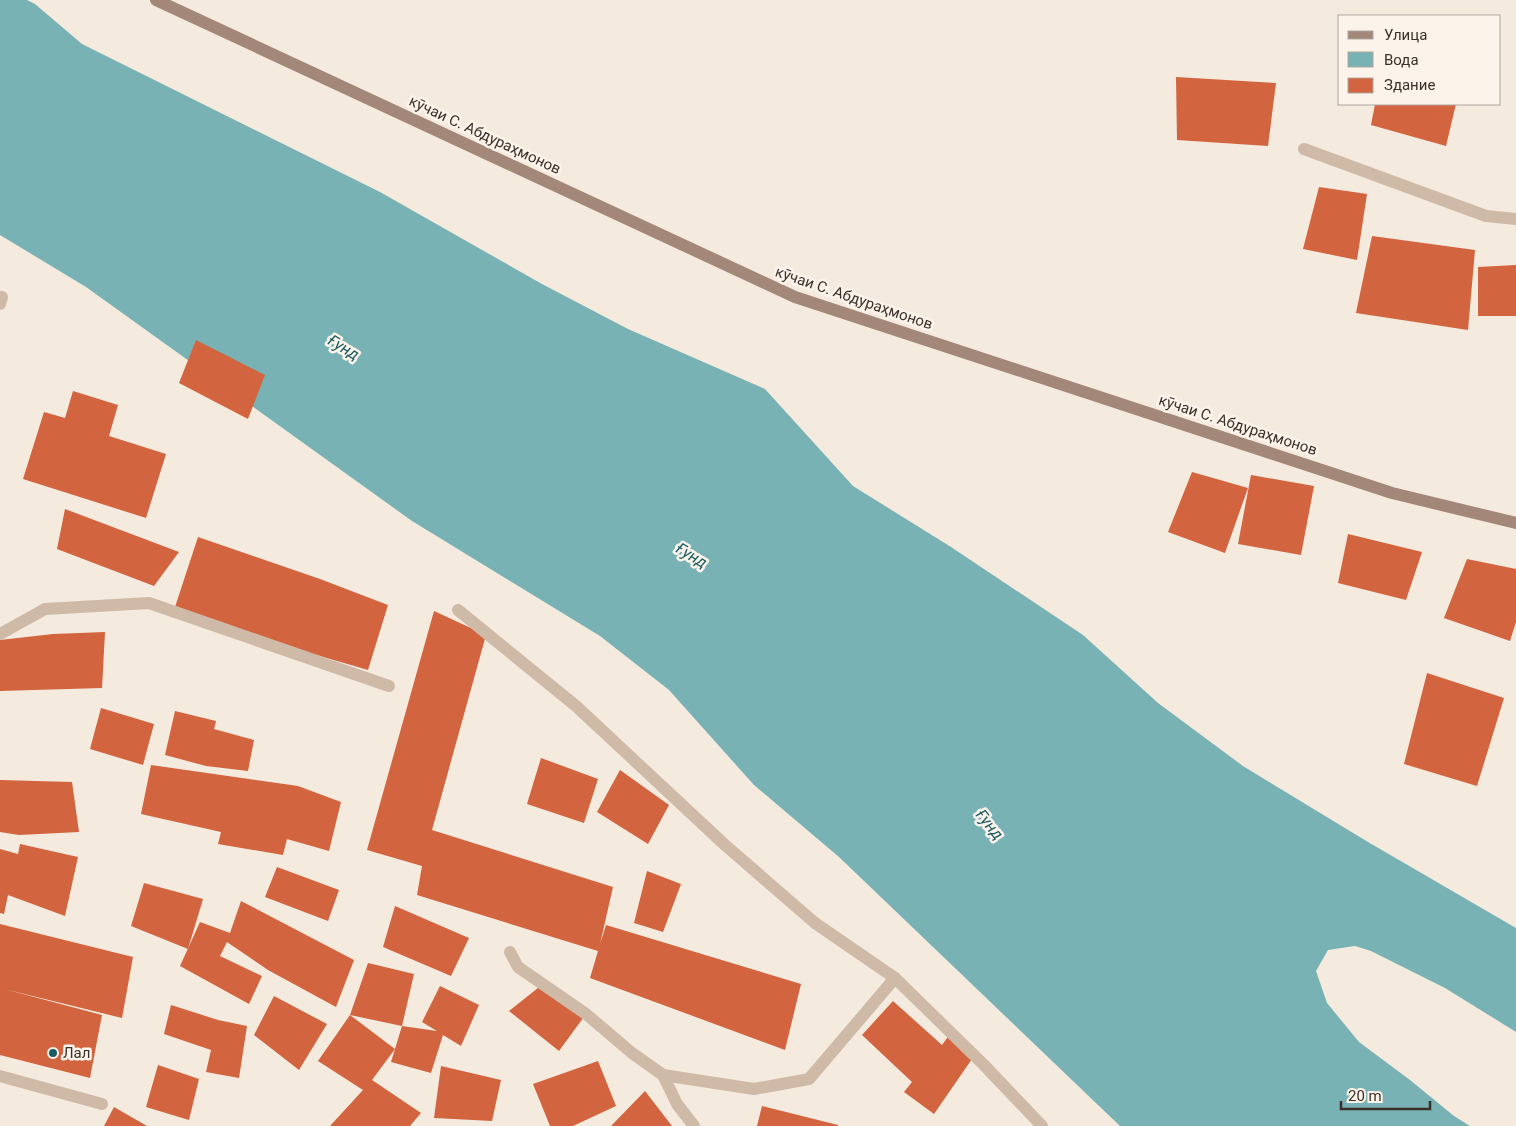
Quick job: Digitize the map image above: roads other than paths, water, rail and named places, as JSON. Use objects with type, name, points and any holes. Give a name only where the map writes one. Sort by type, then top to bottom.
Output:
[{"type":"street","name":"кӯчаи С. Абдураҳмонов","points":[[156,0],[795,297],[1392,493],[1516,524]]},
{"type":"street","points":[[1304,149],[1486,216],[1516,219]]},
{"type":"street","points":[[0,634],[45,609],[150,603],[389,686]]},
{"type":"street","points":[[458,610],[507,652],[576,706],[725,845],[815,923],[895,978],[984,1065],[1042,1126]]},
{"type":"street","points":[[510,952],[518,967],[586,1014],[632,1053],[663,1075],[754,1089],[809,1079],[895,978]]},
{"type":"street","points":[[663,1075],[677,1104],[694,1126]]},
{"type":"street","points":[[0,1076],[102,1104]]},
{"type":"water","name":"Ғунд","points":[[0,0],[27,0],[35,4],[82,44],[380,192],[542,284],[628,329],[765,389],[853,486],[951,547],[1083,635],[1158,703],[1243,766],[1368,842],[1516,928],[1516,1032],[1445,988],[1371,951],[1355,946],[1328,950],[1316,971],[1327,1003],[1359,1042],[1454,1116],[1470,1126],[1120,1126],[839,857],[754,785],[669,690],[600,636],[412,521],[86,287],[0,235]]},
{"type":"place","name":"Лал","points":[[53,1053]]}]
